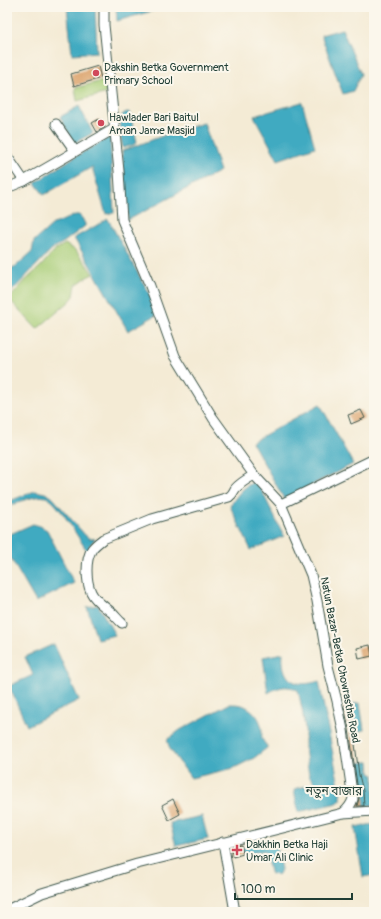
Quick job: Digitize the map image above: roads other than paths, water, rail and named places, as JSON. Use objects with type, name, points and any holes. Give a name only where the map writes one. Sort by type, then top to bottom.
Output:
[{"type":"street","name":"Natun Bazar-Betka Chowrastha Road","points":[[104,7],[122,220],[150,286],[175,356],[212,418],[254,475],[281,504],[310,575],[317,601],[328,666],[343,730],[353,799],[348,809],[343,813]]},
{"type":"street","points":[[56,124],[75,151]]},
{"type":"street","points":[[7,188],[24,181],[114,129]]},
{"type":"street","points":[[7,156],[24,181]]},
{"type":"street","points":[[281,504],[374,459]]},
{"type":"street","points":[[122,623],[112,612],[99,603],[91,593],[87,576],[88,561],[91,550],[97,543],[103,539],[152,519],[229,497],[245,480],[254,475]]},
{"type":"street","points":[[7,910],[42,893],[137,864],[343,813],[374,811]]},
{"type":"street","points":[[223,842],[235,912]]},
{"type":"water","points":[[67,7],[95,7],[97,52],[72,54]]},
{"type":"water","points":[[116,7],[166,7],[117,21]]},
{"type":"water","points":[[342,29],[361,74],[353,91],[343,94],[321,35]]},
{"type":"water","points":[[302,102],[315,147],[278,160],[254,116]]},
{"type":"water","points":[[79,106],[93,133],[74,143],[60,117]]},
{"type":"water","points":[[128,112],[132,116],[137,142],[123,148],[120,133],[120,122],[121,117]]},
{"type":"water","points":[[204,123],[220,171],[128,220],[122,151],[173,132]]},
{"type":"water","points":[[110,137],[114,213],[106,214],[92,167],[44,195],[35,183],[71,159]]},
{"type":"water","points":[[75,215],[79,215],[82,218],[85,226],[52,249],[10,293],[7,289],[7,268],[16,266],[32,252],[34,241],[53,224]]},
{"type":"water","points":[[108,219],[160,313],[128,331],[74,238]]},
{"type":"water","points":[[320,404],[353,464],[284,499],[252,442]]},
{"type":"water","points":[[257,481],[284,536],[251,550],[230,506],[238,494],[248,485]]},
{"type":"water","points":[[35,491],[45,493],[52,497],[85,535],[89,538],[95,539],[90,545],[88,552],[63,513],[51,500],[46,497],[42,496],[32,498],[7,507],[7,502]]},
{"type":"water","points":[[33,524],[47,530],[74,583],[36,602],[7,552],[7,533],[8,535]]},
{"type":"water","points":[[98,605],[115,635],[97,639],[87,607]]},
{"type":"water","points":[[54,644],[79,700],[27,726],[9,686],[33,675],[25,657]]},
{"type":"water","points":[[283,653],[284,669],[291,680],[296,683],[303,684],[319,681],[341,796],[341,800],[337,803],[298,812],[294,789],[315,784],[309,776],[305,749],[305,729],[298,690],[283,687],[268,693],[263,657]]},
{"type":"water","points":[[360,703],[364,730],[355,732],[351,704]]},
{"type":"water","points":[[229,704],[242,705],[254,713],[260,722],[262,728],[262,738],[267,748],[254,758],[234,768],[191,778],[170,749],[167,740],[180,730]]},
{"type":"water","points":[[369,762],[370,773],[374,775],[374,805],[365,806],[359,763]]},
{"type":"water","points":[[202,816],[208,839],[176,846],[170,823]]},
{"type":"water","points":[[374,824],[374,875],[363,877],[355,827]]},
{"type":"water","points":[[269,840],[273,841],[276,845],[281,869],[278,875],[271,874],[265,851],[245,854],[242,849],[246,846]]},
{"type":"place","name":"Dakshin Betka Government Primary School","points":[[96,73]]},
{"type":"place","name":"Hawlader Bari Baitul Aman Jame Masjid","points":[[101,123]]},
{"type":"place","name":"Dakkhin Betka Haji Umar Ali Clinic","points":[[237,850]]},
{"type":"district","name":"নতুন বাজার","points":[[334,791]]}]
